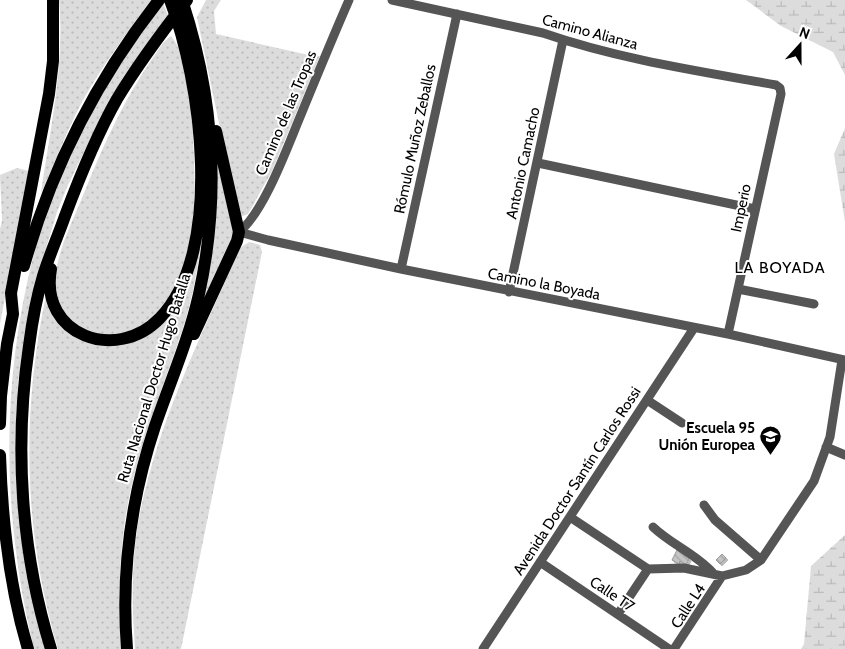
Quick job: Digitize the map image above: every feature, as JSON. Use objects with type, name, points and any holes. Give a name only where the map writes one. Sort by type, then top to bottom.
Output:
[{"type":"highway","points":[[13,314],[11,293],[49,94],[53,60],[53,0]]},
{"type":"highway","points":[[0,424],[7,344],[34,231],[67,149],[83,116],[112,67],[159,0]]},
{"type":"highway","points":[[55,245],[50,275],[50,290],[55,307],[66,323],[88,337],[106,341],[135,335],[148,328],[160,318],[178,294],[193,256],[200,207],[197,106],[187,31],[170,0]]},
{"type":"highway","name":"Ruta Nacional Doctor Hugo Batalla","points":[[127,649],[125,587],[134,504],[148,447],[181,355],[198,295],[208,240],[212,191],[212,158],[208,109],[199,57],[187,31],[182,0]]},
{"type":"highway","points":[[51,649],[32,568],[24,513],[21,449],[22,404],[30,339],[43,276],[80,178],[110,112],[140,63],[187,0]]},
{"type":"highway","points":[[181,355],[191,342],[237,241],[239,232],[215,126],[208,109]]},
{"type":"highway","points":[[0,455],[7,554],[28,649]]},
{"type":"street","name":"Camino de las Tropas","points":[[239,232],[247,226],[255,214],[283,159],[349,0]]},
{"type":"street","name":"Camino Alianza","points":[[392,0],[543,33],[563,40],[660,64],[776,85],[780,88]]},
{"type":"street","name":"Rómulo Muñoz Zeballos","points":[[401,269],[457,14]]},
{"type":"street","name":"Antonio Camacho","points":[[509,292],[563,40]]},
{"type":"street","name":"Imperio","points":[[728,334],[781,94],[780,88]]},
{"type":"street","points":[[538,163],[755,210]]},
{"type":"street","name":"Camino la Boyada","points":[[239,232],[268,240],[509,292],[728,334],[843,360]]},
{"type":"street","points":[[738,289],[814,304]]},
{"type":"street","name":"Avenida Doctor Santín Carlos Rossi","points":[[484,649],[694,328]]},
{"type":"street","points":[[570,517],[648,569],[684,568],[722,576],[740,573],[761,560],[814,481],[833,423],[843,360]]},
{"type":"street","points":[[647,400],[682,423]]},
{"type":"street","points":[[826,447],[845,454]]},
{"type":"street","points":[[704,506],[715,520],[761,560]]},
{"type":"street","points":[[654,527],[703,562],[713,573]]},
{"type":"street","name":"Calle T7","points":[[540,562],[668,649]]},
{"type":"street","points":[[618,614],[648,569]]},
{"type":"street","name":"Calle L4","points":[[674,649],[722,576]]},
{"type":"green space","points":[[59,0],[151,0],[106,63],[82,102],[41,193],[58,73],[60,49]]},
{"type":"green space","points":[[206,0],[221,0],[214,11],[216,34],[320,56],[272,171],[248,214],[243,216],[237,210],[197,17]]},
{"type":"green space","points":[[746,0],[845,0],[845,75],[833,52],[781,26]]},
{"type":"green space","points":[[163,3],[168,15],[124,76],[98,123],[57,212],[38,275],[23,350],[18,381],[16,423],[45,649],[34,649],[15,543],[10,491],[9,438],[18,333],[28,281],[41,228],[71,151],[117,68]]},
{"type":"green space","points":[[171,36],[177,45],[186,70],[192,114],[195,178],[193,222],[185,264],[178,283],[168,300],[149,321],[124,334],[112,336],[89,332],[69,319],[57,300],[55,276],[60,253],[113,126],[141,75],[160,47]]},
{"type":"green space","points":[[845,128],[845,222],[834,154]]},
{"type":"green space","points":[[217,161],[234,235],[205,302],[205,280]]},
{"type":"green space","points":[[17,168],[29,171],[0,324],[0,229],[2,221],[0,175]]},
{"type":"green space","points":[[206,207],[192,296],[184,325],[144,441],[128,501],[121,564],[121,649],[58,649],[38,563],[30,476],[32,388],[45,300],[70,333],[78,339],[109,346],[136,340],[148,334],[170,315],[186,291],[197,261]]},
{"type":"green space","points":[[249,242],[260,245],[262,252],[181,649],[135,649],[134,555],[138,524],[156,452],[167,418],[195,349],[240,248]]},
{"type":"green space","points":[[845,535],[845,649],[801,649],[804,644],[811,566]]},
{"type":"building","points":[[677,550],[689,559],[686,565],[680,561],[679,564],[672,560]]},
{"type":"building","points":[[722,554],[726,558],[720,564],[716,560]]},
{"type":"place","name":"Escuela 95 Unión Europea","points":[[771,456]]},
{"type":"district","name":"LA BOYADA","points":[[780,267]]}]
